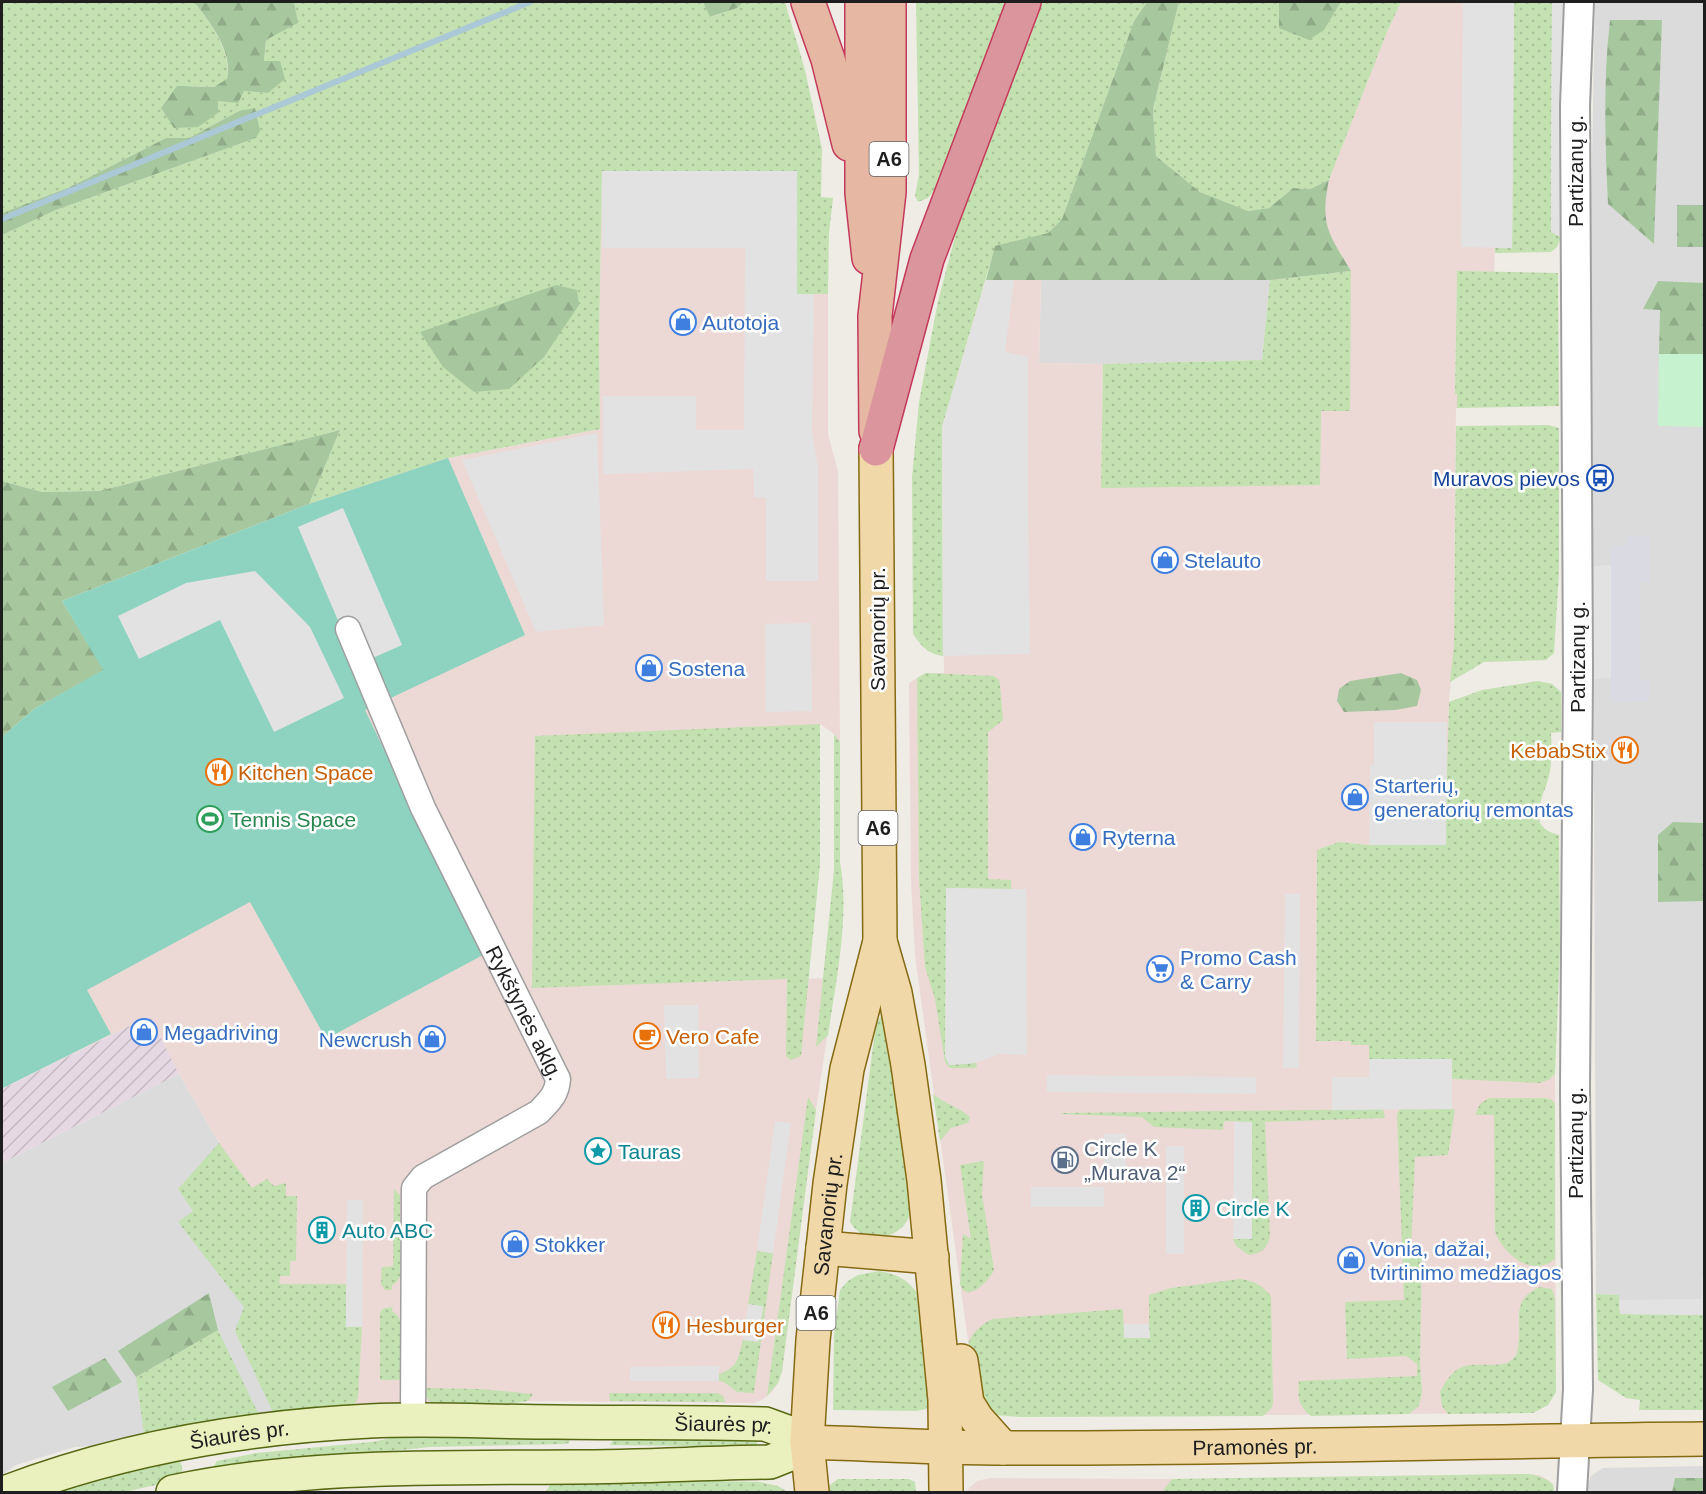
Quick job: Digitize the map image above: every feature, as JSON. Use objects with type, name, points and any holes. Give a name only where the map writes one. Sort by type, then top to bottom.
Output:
[{"type":"highway","points":[[808,2],[828,59],[862,193]]},
{"type":"highway","name":"Savanorių pr.","points":[[862,2],[862,193],[875,316],[876,450]]},
{"type":"highway","name":"Savanorių pr.","points":[[875,316],[889,192],[889,2]]},
{"type":"highway","points":[[876,450],[927,259],[1024,2]]},
{"type":"main road","name":"Savanorių pr.","points":[[812,1492],[807,1442],[813,1340],[823,1248],[847,1069],[880,941],[876,450]]},
{"type":"main road","name":"Savanorių pr.","points":[[880,941],[895,993],[908,1065],[928,1220],[945,1400],[946,1492]]},
{"type":"main road","points":[[928,1220],[942,1245],[950,1269],[967,1402],[977,1419],[1003,1448]]},
{"type":"main road","points":[[823,1248],[932,1257]]},
{"type":"main road","name":"Šiaurės pr.","points":[[7,1492],[87,1466],[217,1438],[370,1421],[765,1424],[807,1442],[790,1454],[770,1462],[573,1467],[426,1466],[252,1478],[185,1490]]},
{"type":"main road","points":[[573,1467],[595,1443],[599,1432],[599,1422]]},
{"type":"main road","points":[[185,1490],[208,1449],[217,1438]]},
{"type":"main road","name":"Pramonės pr.","points":[[807,1442],[1003,1448],[1434,1445],[1704,1439]]},
{"type":"street","name":"Partizanų g.","points":[[1572,1492],[1578,1389],[1575,1091],[1578,671],[1575,105],[1579,2]]},
{"type":"street","name":"Rykštynės aklg.","points":[[348,629],[423,808],[558,1079],[557,1090],[553,1098],[539,1112],[423,1177],[414,1188],[413,1421]]},
{"type":"shaded area","points":[[1401,2],[1514,2],[1512,248],[1495,248],[1494,272],[1457,271],[1454,644],[1449,702],[1446,845],[1369,845],[1339,842],[1317,850],[1316,1041],[1351,1041],[1351,1045],[1369,1045],[1370,1059],[1550,1079],[1555,1074],[1556,1392],[1548,1405],[1533,1413],[1020,1417],[969,1348],[915,956],[911,881],[909,683],[926,673],[944,673],[942,427],[986,280],[1041,280],[1039,363],[1103,364],[1101,488],[1321,410],[1349,411],[1351,271],[1328,233],[1324,206],[1329,180]]},
{"type":"shaded area","points":[[1463,2],[1514,2],[1512,248],[1461,247]]},
{"type":"shaded area","points":[[1552,2],[1563,2],[1561,237],[1551,232]]},
{"type":"shaded area","points":[[1595,2],[1704,2],[1704,1315],[1620,1314],[1619,1295],[1596,1294],[1593,528],[1590,420],[1590,263]]},
{"type":"shaded area","points":[[602,171],[797,171],[798,294],[828,294],[828,434],[838,471],[840,742],[834,734],[820,724],[788,979],[836,978],[816,1110],[782,1371],[772,1392],[762,1400],[753,1403],[529,1401],[486,1406],[275,1417],[219,1143],[179,1074],[150,1016],[2,1087],[2,737],[309,504],[448,458],[600,429]]},
{"type":"shaded area","points":[[602,171],[797,171],[797,294],[814,294],[812,432],[818,467],[818,581],[766,581],[766,498],[754,497],[753,469],[603,474],[603,396],[696,396],[696,430],[744,430],[745,248],[602,248]]},
{"type":"shaded area","points":[[986,280],[1014,280],[1005,352],[1028,357],[1030,654],[943,656],[942,427]]},
{"type":"shaded area","points":[[1041,280],[1270,280],[1262,360],[1103,364],[1039,363]]},
{"type":"shaded area","points":[[597,433],[604,625],[536,632],[462,460]]},
{"type":"shaded area","points":[[343,508],[402,645],[357,665],[298,527]]},
{"type":"shaded area","points":[[1628,536],[1649,536],[1650,582],[1640,583],[1640,680],[1649,680],[1649,701],[1611,702],[1611,546],[1627,546]]},
{"type":"shaded area","points":[[1611,565],[1611,678],[1594,679],[1593,566]]},
{"type":"shaded area","points":[[255,571],[310,627],[344,698],[274,732],[220,620],[139,659],[118,616],[186,583]]},
{"type":"shaded area","points":[[811,623],[812,711],[766,712],[765,624]]},
{"type":"shaded area","points":[[1374,722],[1447,722],[1446,845],[1369,845],[1370,765],[1374,765]]},
{"type":"shaded area","points":[[946,888],[1026,889],[1027,1055],[999,1054],[976,1063],[949,1065],[945,1056]]},
{"type":"shaded area","points":[[1285,894],[1300,894],[1299,1068],[1283,1068]]},
{"type":"shaded area","points":[[664,1005],[698,1005],[699,1078],[666,1079]]},
{"type":"shaded area","points":[[150,1016],[179,1074],[2,1163],[2,1089]]},
{"type":"shaded area","points":[[1369,1059],[1452,1059],[1452,1109],[1332,1110],[1332,1077],[1369,1077]]},
{"type":"shaded area","points":[[179,1074],[219,1143],[275,1417],[134,1443],[75,1447],[16,1465],[2,1475],[2,1163]]},
{"type":"shaded area","points":[[1047,1075],[1256,1077],[1256,1094],[1047,1092]]},
{"type":"shaded area","points":[[775,1121],[791,1123],[773,1253],[757,1251]]},
{"type":"shaded area","points":[[1234,1122],[1252,1122],[1252,1239],[1233,1239]]},
{"type":"shaded area","points":[[1104,1134],[1126,1134],[1126,1180],[1104,1180]]},
{"type":"shaded area","points":[[1166,1146],[1184,1146],[1184,1254],[1166,1254]]},
{"type":"shaded area","points":[[1031,1187],[1104,1187],[1104,1207],[1031,1207]]},
{"type":"shaded area","points":[[347,1200],[363,1200],[362,1327],[346,1327]]},
{"type":"shaded area","points":[[1702,1277],[1704,1277],[1704,1315],[1620,1314],[1619,1300],[1702,1299]]},
{"type":"shaded area","points":[[748,1304],[763,1306],[758,1342],[743,1340]]},
{"type":"shaded area","points":[[1124,1324],[1149,1324],[1150,1338],[1124,1338]]},
{"type":"shaded area","points":[[719,1366],[719,1381],[630,1381],[630,1367]]},
{"type":"shaded area","points":[[1704,1466],[1704,1492],[1586,1492],[1591,1476],[1603,1468]]},
{"type":"shaded area","points":[[1539,1475],[1548,1480],[1553,1484],[1554,1492],[965,1492],[977,1481],[990,1478],[1176,1479]]},
{"type":"green space","points":[[2,2],[194,2],[219,38],[228,69],[227,80],[214,87],[189,86],[218,101],[244,91],[268,93],[264,61],[266,40],[297,23],[294,2],[703,2],[711,17],[737,8],[744,2],[785,2],[805,70],[822,149],[821,197],[833,198],[829,233],[828,294],[797,294],[797,171],[602,171],[600,429],[448,458],[309,504],[340,430],[99,491],[42,492],[2,481],[2,235],[56,210],[256,138],[239,111],[189,138],[166,138],[70,187],[2,213]]},
{"type":"green space","points":[[194,2],[294,2],[298,23],[266,40],[264,61],[280,61],[285,79],[268,93],[244,91],[238,103],[218,101],[218,113],[198,127],[174,128],[161,108],[177,86],[214,87],[227,79],[228,69],[224,48]]},
{"type":"green space","points":[[703,2],[744,2],[737,8],[710,17]]},
{"type":"green space","points":[[916,2],[1009,2],[939,185],[928,198],[918,202],[915,196],[919,174]]},
{"type":"green space","points":[[1038,2],[1147,2],[1134,21],[1062,219],[1048,233],[995,247],[942,427],[943,656],[925,649],[913,634],[912,477],[919,402],[938,301],[964,203]]},
{"type":"green space","points":[[1147,2],[1179,2],[1153,109],[1156,156],[1200,192],[1248,211],[1269,208],[1293,188],[1310,189],[1329,180],[1325,208],[1328,228],[1351,271],[1270,280],[986,280],[995,246],[1048,233],[1062,219],[1134,21]]},
{"type":"green space","points":[[1179,2],[1279,2],[1279,28],[1324,30],[1341,2],[1401,2],[1329,180],[1310,189],[1293,188],[1269,208],[1248,211],[1200,192],[1156,156],[1153,109]]},
{"type":"green space","points":[[1279,2],[1341,2],[1324,30],[1309,40],[1279,28]]},
{"type":"green space","points":[[1514,2],[1552,2],[1551,232],[1561,237],[1557,247],[1551,252],[1495,253],[1495,248],[1512,247]]},
{"type":"green space","points":[[1610,20],[1662,20],[1654,244],[1608,204],[1605,135]]},
{"type":"green space","points":[[255,108],[260,131],[256,138],[56,210],[2,235],[2,213],[70,187],[166,138],[189,138],[239,111]]},
{"type":"green space","points":[[1677,205],[1704,205],[1704,247],[1677,247]]},
{"type":"green space","points":[[1351,271],[1350,411],[1321,411],[1320,485],[1101,488],[1103,364],[1262,360],[1270,280]]},
{"type":"green space","points":[[1457,271],[1558,273],[1559,406],[1457,408],[1457,394],[1455,394]]},
{"type":"green space","points":[[1658,281],[1704,283],[1704,354],[1659,354],[1660,310],[1643,309]]},
{"type":"green space","points":[[556,285],[577,290],[579,305],[544,357],[509,389],[474,392],[443,367],[420,332]]},
{"type":"green space","points":[[1659,354],[1704,354],[1704,427],[1658,426]]},
{"type":"green space","points":[[1548,425],[1559,428],[1559,572],[1554,653],[1546,660],[1484,662],[1450,682],[1454,644],[1456,426]]},
{"type":"green space","points":[[340,430],[309,504],[62,601],[104,670],[34,709],[2,737],[2,481],[42,492],[99,491]]},
{"type":"green space","name":"Tennis Space","points":[[448,458],[525,635],[365,710],[483,955],[326,1039],[250,902],[87,990],[111,1034],[3,1088],[2,737],[34,709],[103,670],[62,601],[309,504]]},
{"type":"green space","points":[[926,673],[994,676],[999,680],[1000,685],[1003,720],[988,732],[988,879],[1011,880],[1011,889],[947,888],[949,1065],[976,1063],[977,1068],[950,1068],[945,1062],[935,999],[925,967],[919,879],[917,678]]},
{"type":"green space","points":[[1401,673],[1417,680],[1421,690],[1417,706],[1395,710],[1344,712],[1337,701],[1339,689],[1350,681]]},
{"type":"green space","points":[[1538,681],[1552,684],[1561,692],[1561,732],[1551,733],[1550,771],[1539,811],[1542,826],[1559,835],[1560,948],[1555,1074],[1540,1083],[1452,1079],[1452,1059],[1369,1059],[1369,1045],[1351,1045],[1351,1041],[1316,1041],[1317,850],[1339,842],[1369,845],[1445,845],[1449,702],[1482,690]]},
{"type":"green space","points":[[820,724],[820,864],[801,1056],[790,1060],[786,1056],[787,979],[532,988],[535,736]]},
{"type":"green space","points":[[834,734],[840,742],[840,862],[843,883],[843,926],[828,1035],[816,1047],[834,870]]},
{"type":"green space","points":[[1673,822],[1704,823],[1704,901],[1658,902],[1658,835]]},
{"type":"green space","points":[[881,1016],[885,1018],[912,1206],[908,1220],[899,1230],[884,1237],[876,1237],[861,1233],[850,1222],[876,1024]]},
{"type":"green space","points":[[933,1094],[970,1117],[968,1123],[951,1128],[940,1141]]},
{"type":"green space","points":[[808,1097],[816,1110],[782,1371],[778,1383],[767,1396]]},
{"type":"green space","points":[[1489,1098],[1546,1098],[1555,1104],[1555,1259],[1546,1264],[1528,1265],[1512,1256],[1499,1241],[1495,1232],[1494,1115],[1475,1115],[1480,1104]]},
{"type":"green space","points":[[1383,1109],[1385,1118],[1265,1122],[1270,1236],[1263,1250],[1249,1255],[1237,1247],[1233,1239],[1252,1239],[1252,1122],[1224,1121],[1223,1130],[1154,1127],[1142,1117],[1061,1114],[1062,1113]]},
{"type":"green space","points":[[1400,1109],[1455,1109],[1448,1155],[1415,1157],[1411,1249],[1422,1250],[1420,1365],[1422,1392],[1419,1406],[1409,1414],[1311,1416],[1299,1400],[1299,1381],[1417,1376],[1417,1364],[1406,1356],[1347,1359],[1345,1302],[1404,1300],[1397,1114]]},
{"type":"green space","points":[[219,1143],[252,1188],[267,1179],[274,1186],[286,1183],[286,1196],[297,1196],[296,1261],[290,1261],[290,1276],[280,1276],[279,1284],[346,1284],[346,1327],[362,1327],[358,1398],[353,1406],[275,1417],[235,1331],[244,1307],[178,1222],[193,1211],[178,1189]]},
{"type":"green space","points":[[984,1161],[982,1194],[994,1270],[978,1289],[967,1292],[960,1284],[963,1234],[971,1239],[960,1165]]},
{"type":"green space","points":[[394,1189],[400,1195],[400,1277],[392,1285],[392,1290],[385,1290],[381,1284],[382,1267],[393,1266]]},
{"type":"green space","points":[[757,1251],[773,1253],[754,1393],[737,1392],[719,1381],[719,1374],[734,1365],[743,1340],[757,1342],[763,1307],[748,1304]]},
{"type":"green space","points":[[879,1271],[903,1279],[921,1298],[931,1403],[926,1409],[916,1411],[833,1410],[834,1336],[840,1290],[858,1275]]},
{"type":"green space","points":[[1240,1279],[1257,1284],[1271,1296],[1273,1402],[1272,1408],[1263,1416],[1020,1417],[987,1412],[972,1365],[969,1342],[975,1332],[992,1319],[1123,1309],[1124,1338],[1149,1338],[1149,1295],[1171,1288]]},
{"type":"green space","points":[[1540,1287],[1552,1289],[1555,1299],[1556,1392],[1548,1405],[1533,1413],[1448,1414],[1442,1406],[1440,1392],[1448,1378],[1456,1370],[1467,1366],[1498,1365],[1511,1360],[1517,1350],[1521,1305],[1530,1292]]},
{"type":"green space","points":[[209,1293],[218,1330],[136,1377],[118,1351]]},
{"type":"green space","points":[[1596,1294],[1619,1295],[1620,1314],[1704,1315],[1704,1410],[1639,1410],[1640,1400],[1626,1398],[1598,1380]]},
{"type":"green space","points":[[393,1307],[392,1311],[400,1321],[400,1380],[380,1380],[380,1312],[384,1308]]},
{"type":"green space","points":[[218,1330],[261,1419],[145,1441],[136,1377]]},
{"type":"green space","points":[[105,1358],[122,1382],[68,1411],[52,1387]]},
{"type":"green space","points":[[422,1388],[481,1389],[533,1394],[528,1401],[482,1407],[445,1408],[432,1403]]},
{"type":"green space","points":[[609,1393],[718,1393],[724,1397],[725,1402],[610,1401]]},
{"type":"green space","points":[[429,1431],[570,1438],[569,1443],[564,1444],[430,1447],[215,1469],[214,1466],[217,1461],[257,1453],[371,1442]]},
{"type":"green space","points":[[757,1435],[757,1447],[610,1445],[615,1437]]},
{"type":"green space","points":[[178,1458],[182,1469],[179,1480],[124,1492],[44,1492]]},
{"type":"green space","points":[[1527,1474],[1544,1478],[1553,1484],[1554,1492],[1162,1492],[1172,1479]]},
{"type":"green space","points":[[556,1478],[760,1482],[778,1486],[788,1492],[545,1492]]},
{"type":"green space","points":[[1675,1478],[1704,1478],[1704,1492],[1672,1492]]},
{"type":"green space","points":[[838,1479],[909,1479],[915,1482],[916,1492],[827,1492],[826,1488]]},
{"type":"waterway","points":[[2,219],[530,2]]},
{"type":"place","name":"Autotoja","points":[[683,322]]},
{"type":"place","name":"Muravos pievos","points":[[1600,478]]},
{"type":"place","name":"Stelauto","points":[[1165,560]]},
{"type":"place","name":"Sostena","points":[[649,668]]},
{"type":"place","name":"KebabStix","points":[[1625,750]]},
{"type":"place","name":"Kitchen Space","points":[[219,772]]},
{"type":"place","name":"Starterių, generatorių remontas","points":[[1355,797]]},
{"type":"place","name":"Tennis Space","points":[[210,819]]},
{"type":"place","name":"Ryterna","points":[[1083,837]]},
{"type":"place","name":"Promo Cash & Carry","points":[[1160,969]]},
{"type":"place","name":"Megadriving","points":[[144,1032]]},
{"type":"place","name":"Vero Cafe","points":[[647,1036]]},
{"type":"place","name":"Newcrush","points":[[432,1039]]},
{"type":"place","name":"Tauras","points":[[598,1151]]},
{"type":"place","name":"Circle K „Murava 2“","points":[[1065,1160]]},
{"type":"place","name":"Circle K","points":[[1196,1208]]},
{"type":"place","name":"Auto ABC","points":[[322,1230]]},
{"type":"place","name":"Stokker","points":[[515,1244]]},
{"type":"place","name":"Vonia, dažai, tvirtinimo medžiagos","points":[[1351,1260]]},
{"type":"place","name":"Hesburger","points":[[666,1325]]}]
